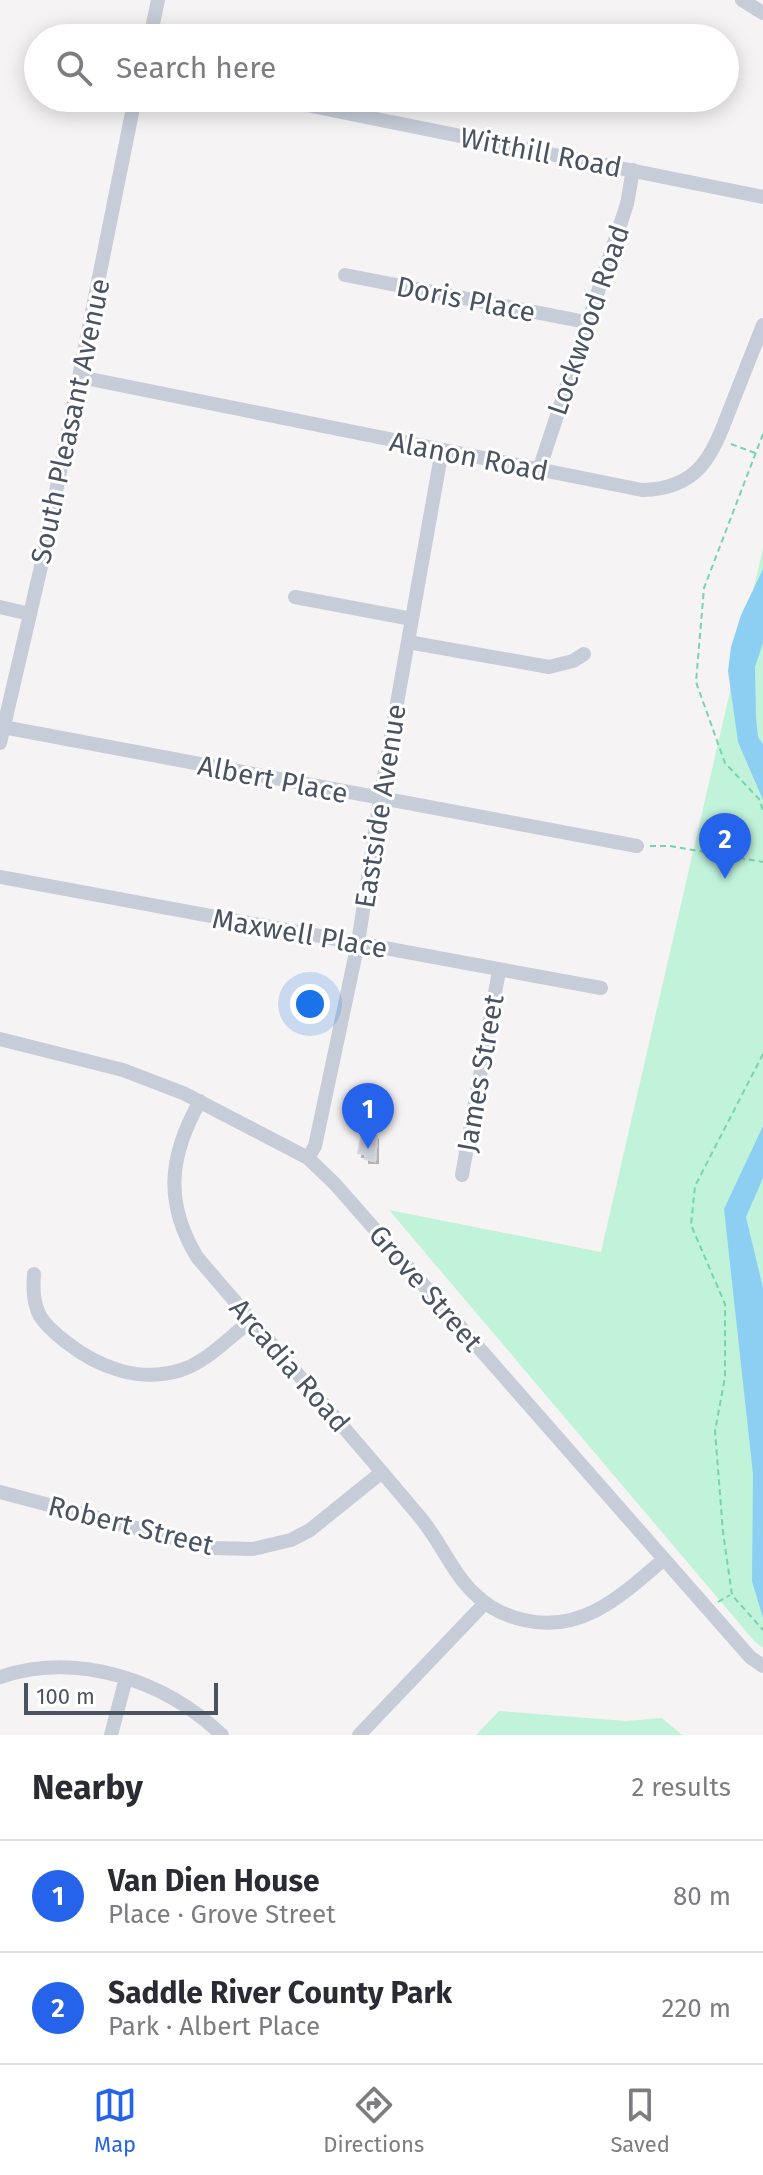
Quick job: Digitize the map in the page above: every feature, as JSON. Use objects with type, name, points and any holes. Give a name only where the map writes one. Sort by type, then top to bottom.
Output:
[{"type":"street","points":[[153,24],[158,0]]},
{"type":"street","points":[[742,0],[763,13]]},
{"type":"street","name":"South Pleasant Avenue","points":[[0,743],[80,377],[132,112]]},
{"type":"street","name":"Witthill Road","points":[[342,112],[763,197]]},
{"type":"street","name":"Lockwood Road","points":[[539,470],[627,204],[633,170]]},
{"type":"street","name":"Doris Place","points":[[345,275],[586,322]]},
{"type":"street","name":"Alanon Road","points":[[80,377],[539,470],[642,490],[659,490],[676,485],[696,472],[711,454],[763,325]]},
{"type":"street","name":"Eastside Avenue","points":[[308,1158],[315,1146],[358,943],[380,799],[442,450]]},
{"type":"street","points":[[295,597],[412,619]]},
{"type":"street","points":[[0,607],[30,614]]},
{"type":"street","points":[[408,642],[549,667],[573,661],[584,654]]},
{"type":"street","name":"Albert Place","points":[[3,727],[637,846]]},
{"type":"street","name":"Maxwell Place","points":[[0,877],[601,988]]},
{"type":"street","name":"James Street","points":[[462,1175],[499,971]]},
{"type":"street","name":"Grove Street","points":[[0,1039],[123,1070],[200,1101],[308,1158],[335,1184],[663,1560],[750,1657],[763,1666]]},
{"type":"street","name":"Arcadia Road","points":[[200,1101],[180,1141],[174,1190],[179,1221],[197,1257],[425,1522],[464,1582],[485,1603]]},
{"type":"street","points":[[34,1274],[33,1296],[41,1317],[56,1334],[101,1364],[128,1373],[149,1376],[185,1369],[199,1362],[251,1321]]},
{"type":"street","name":"Robert Street","points":[[0,1492],[212,1548],[253,1549],[291,1540],[310,1530],[382,1472]]},
{"type":"street","points":[[359,1735],[485,1603],[505,1614],[526,1620],[547,1623],[582,1618],[614,1602],[663,1560]]},
{"type":"street","points":[[0,1677],[38,1668],[64,1667],[126,1678],[184,1704],[222,1735]]},
{"type":"street","points":[[111,1735],[126,1678]]},
{"type":"path","points":[[763,434],[704,588],[696,682],[725,763],[759,799],[763,811]]},
{"type":"path","points":[[718,439],[755,453]]},
{"type":"path","points":[[637,846],[670,846],[763,862]]},
{"type":"path","points":[[763,1054],[695,1186],[691,1225],[725,1304],[725,1377],[715,1431],[723,1532],[732,1595],[763,1630]]},
{"type":"green space","points":[[763,548],[763,1648],[389,1210],[601,1252]]},
{"type":"green space","points":[[499,1711],[626,1721],[662,1718],[682,1735],[476,1735]]},
{"type":"water","points":[[763,569],[763,643],[755,667],[756,718],[758,737],[763,744],[763,800],[738,742],[728,671],[731,647],[741,615]]},
{"type":"water","points":[[763,1126],[763,1178],[746,1217],[763,1288],[763,1618],[752,1581],[753,1474],[724,1209]]},
{"type":"building","points":[[362,1134],[377,1136],[375,1161],[365,1159],[365,1154],[358,1153]]},
{"type":"place","name":"Saddle River County Park","points":[[725,879]]},
{"type":"place","name":"Van Dien House","points":[[368,1149]]}]
